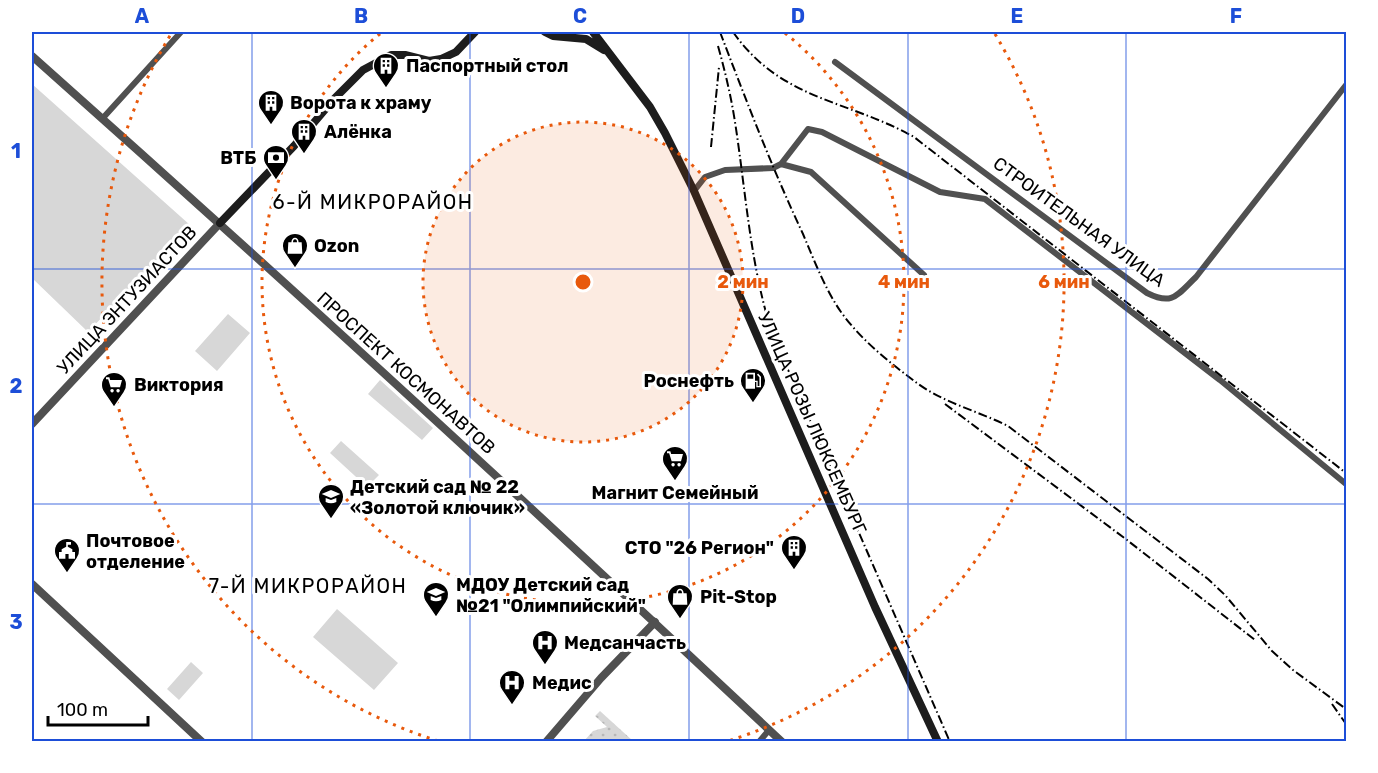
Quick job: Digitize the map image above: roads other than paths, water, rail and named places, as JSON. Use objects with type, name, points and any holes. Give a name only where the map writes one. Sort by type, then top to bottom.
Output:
[{"type":"main road","points":[[219,223],[294,146],[334,99],[363,70],[391,55],[405,55],[429,61],[441,59],[456,52],[475,32]]},
{"type":"main road","points":[[545,32],[553,36],[565,33],[586,39],[609,54]]},
{"type":"main road","name":"УЛИЦА РОЗЫ ЛЮКСЕМБУРГ","points":[[597,34],[609,54],[650,107],[693,191],[874,607],[938,741]]},
{"type":"street","points":[[102,119],[181,32]]},
{"type":"street","name":"ПРОСПЕКТ КОСМОНАВТОВ","points":[[32,56],[219,223],[782,741]]},
{"type":"street","name":"СТРОИТЕЛЬНАЯ УЛИЦА","points":[[835,62],[1147,293],[1161,300],[1174,298],[1196,278],[1347,85]]},
{"type":"street","points":[[693,191],[705,177],[725,170],[773,168],[781,164],[807,129],[822,132],[940,192],[985,199],[1211,373],[1347,484]]},
{"type":"street","points":[[781,164],[811,172],[924,275]]},
{"type":"street","name":"УЛИЦА ЭНТУЗИАСТОВ","points":[[32,424],[219,223]]},
{"type":"street","points":[[32,584],[202,741]]},
{"type":"street","points":[[546,741],[601,678],[655,622]]},
{"type":"street","points":[[759,741],[769,730]]},
{"type":"railway","points":[[720,32],[770,159],[820,274],[835,303],[858,332],[886,359],[927,390],[1008,426],[1208,579],[1225,595],[1272,651],[1293,670],[1346,709]]},
{"type":"railway","points":[[733,32],[752,55],[772,72],[794,86],[889,124],[914,137],[1346,473]]},
{"type":"railway","points":[[718,46],[733,112],[758,281],[772,333],[950,742]]},
{"type":"railway","points":[[711,147],[719,67]]},
{"type":"railway","points":[[945,404],[1127,540],[1255,640]]},
{"type":"railway","points":[[1332,704],[1346,724]]},
{"type":"place","name":"Паспортный стол","points":[[386,89]]},
{"type":"place","name":"Ворота к храму","points":[[271,126]]},
{"type":"place","name":"Алёнка","points":[[304,155]]},
{"type":"place","name":"ВТБ","points":[[276,181]]},
{"type":"place","name":"Ozon","points":[[295,269]]},
{"type":"place","name":"Роснефть","points":[[753,404]]},
{"type":"place","name":"Виктория","points":[[114,408]]},
{"type":"place","name":"Магнит Семейный","points":[[675,482]]},
{"type":"place","name":"Детский сад № 22 «Золотой ключик»","points":[[331,520]]},
{"type":"place","name":"СТО \"26 Регион\"","points":[[794,571]]},
{"type":"place","name":"Почтовое отделение","points":[[67,574]]},
{"type":"place","name":"МДОУ Детский сад №21 \"Олимпийский\"","points":[[436,618]]},
{"type":"place","name":"Pit-Stop","points":[[680,620]]},
{"type":"place","name":"Медсанчасть","points":[[545,666]]},
{"type":"place","name":"Медис","points":[[512,706]]},
{"type":"district","name":"6-Й МИКРОРАЙОН","points":[[373,202]]},
{"type":"district","name":"7-Й МИКРОРАЙОН","points":[[308,586]]}]
